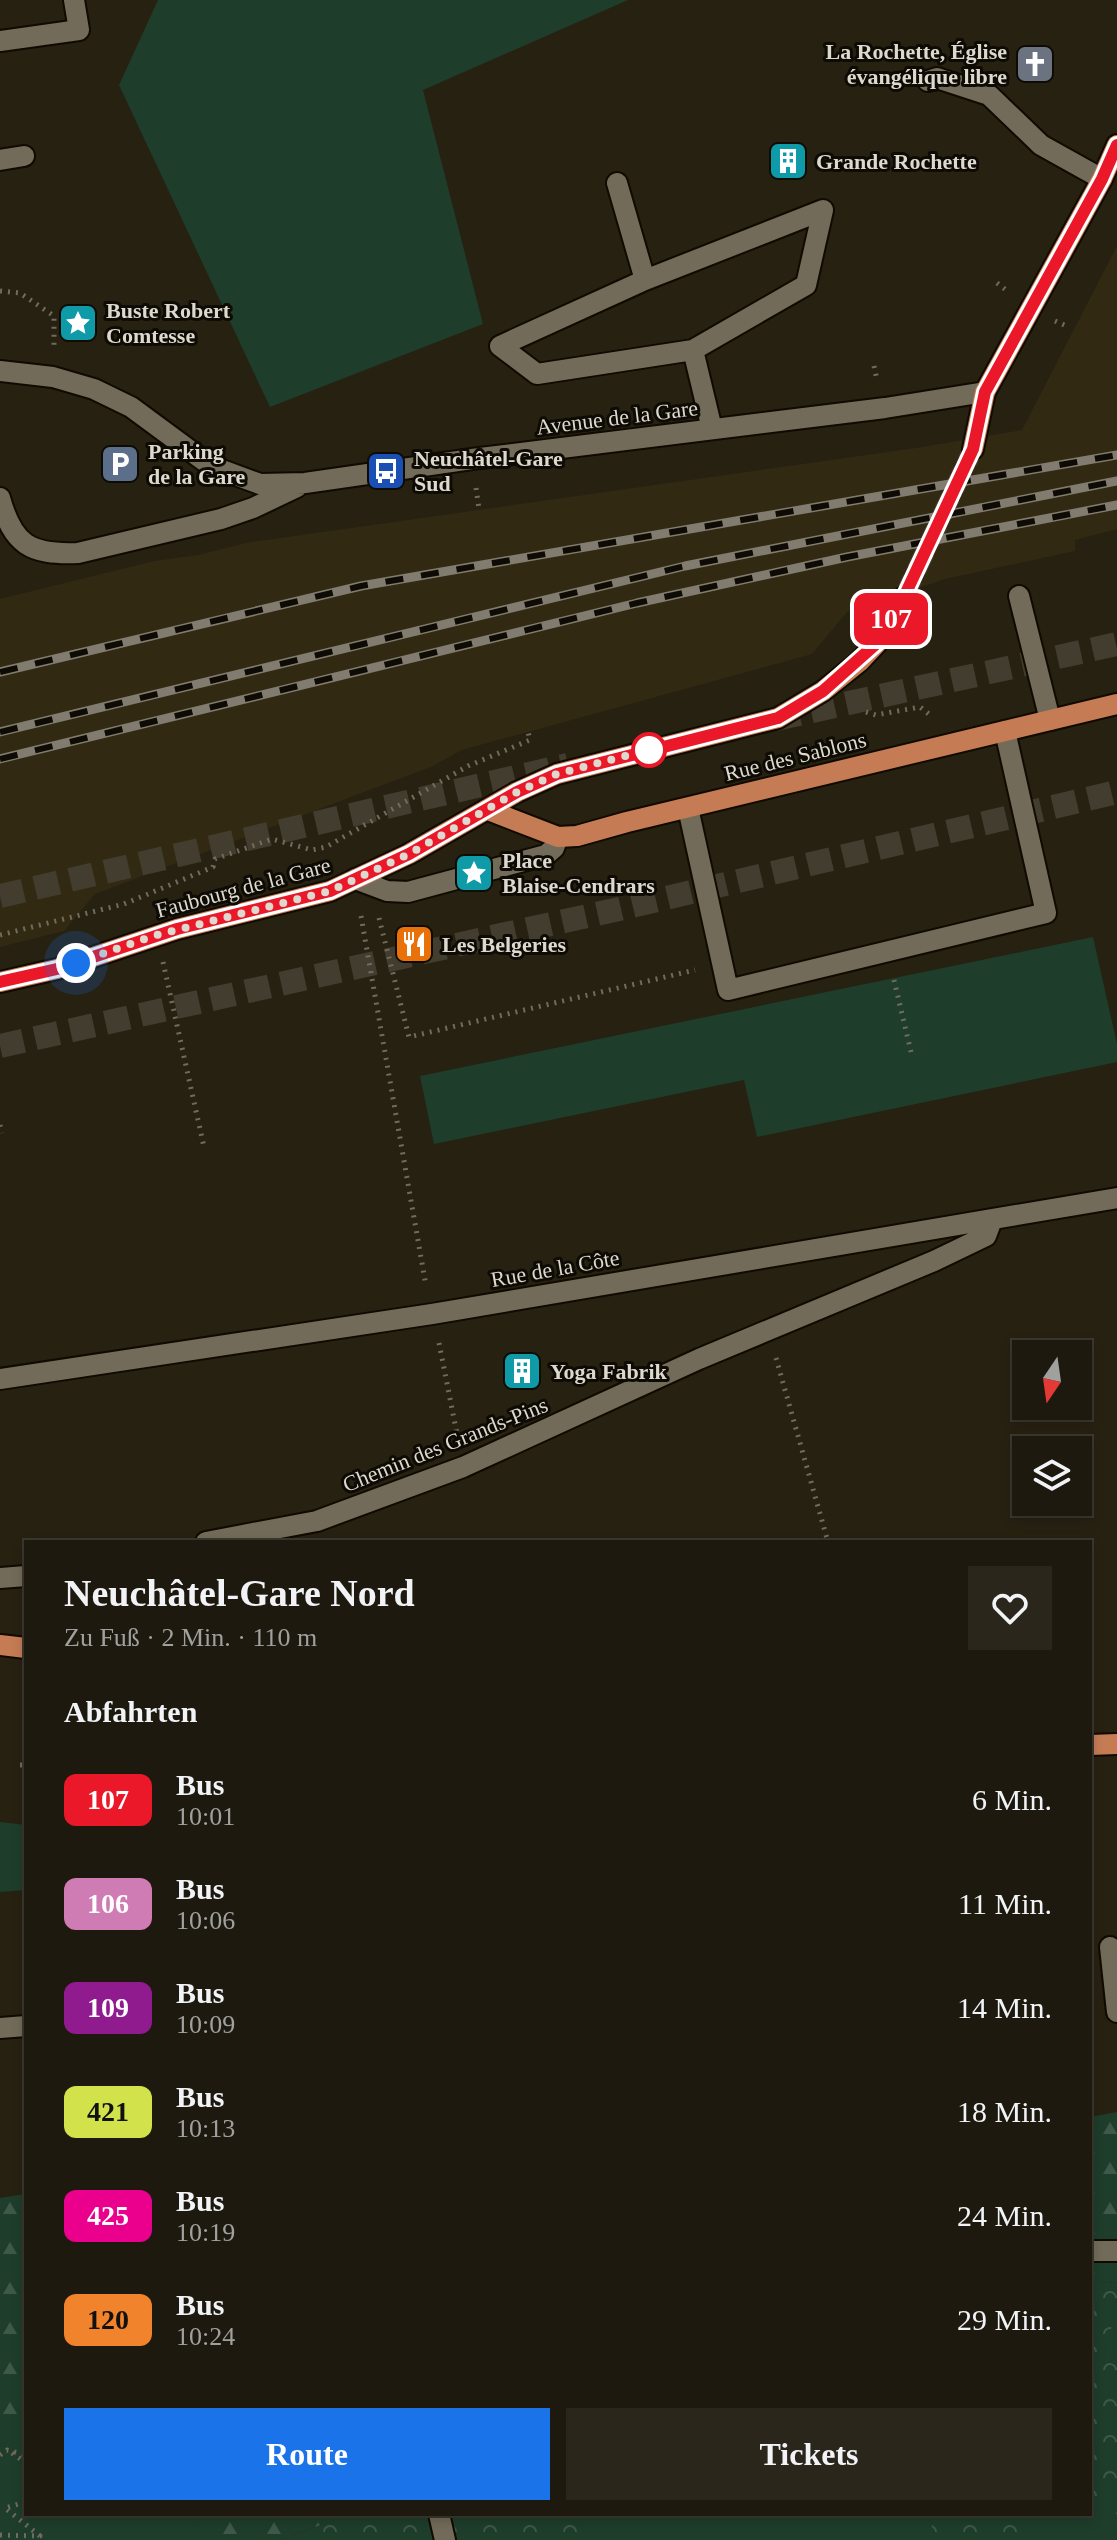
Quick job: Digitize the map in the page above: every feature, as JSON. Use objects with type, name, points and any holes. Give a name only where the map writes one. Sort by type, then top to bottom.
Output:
[{"type":"main road","points":[[973,449],[985,392],[1102,179],[1117,145]]},
{"type":"main road","points":[[488,810],[517,792],[577,767],[778,718],[823,691],[859,662],[877,643],[904,597]]},
{"type":"main road","name":"Rue des Sablons","points":[[488,810],[558,837],[577,836],[1117,704]]},
{"type":"main road","name":"Faubourg de la Gare","points":[[0,982],[57,969],[165,932],[304,899],[409,854],[488,810]]},
{"type":"main road","points":[[0,1645],[24,1648]]},
{"type":"main road","points":[[1092,1745],[1117,1744]]},
{"type":"street","points":[[0,41],[79,30],[74,0]]},
{"type":"street","points":[[928,81],[937,78],[989,95],[1041,145],[1102,179]]},
{"type":"street","points":[[0,160],[24,156]]},
{"type":"street","points":[[617,183],[645,280]]},
{"type":"street","points":[[823,210],[806,285],[693,350],[537,374],[500,346],[645,280],[823,210]]},
{"type":"street","points":[[693,350],[712,429]]},
{"type":"street","name":"Avenue de la Gare","points":[[1,372],[53,377],[94,389],[131,407],[211,466],[260,484],[305,483],[885,408],[985,392]]},
{"type":"street","points":[[0,498],[6,522],[16,536],[31,548],[55,554],[78,553],[221,519],[253,508],[305,483]]},
{"type":"street","points":[[1019,596],[1050,720]]},
{"type":"street","points":[[688,808],[728,990],[1046,913],[1005,731]]},
{"type":"street","points":[[355,879],[387,891],[408,892],[546,855],[554,848],[558,837]]},
{"type":"street","name":"Rue de la Côte","points":[[0,1379],[432,1314],[1117,1198]]},
{"type":"street","name":"Chemin des Grands-Pins","points":[[217,1540],[317,1521],[463,1467],[699,1359],[934,1261],[986,1236],[992,1220]]},
{"type":"street","points":[[0,1578],[24,1576]]},
{"type":"street","points":[[1106,1947],[1117,2012]]},
{"type":"street","points":[[0,2028],[24,2026]]},
{"type":"street","points":[[1092,2251],[1117,2251]]},
{"type":"street","points":[[439,2516],[445,2540]]},
{"type":"path","points":[[0,291],[20,293],[54,316],[53,377]]},
{"type":"path","points":[[866,712],[876,715],[920,707],[930,715]]},
{"type":"path","points":[[0,935],[124,904],[213,867],[215,859],[272,839],[312,850],[326,847],[468,766],[530,740],[528,732]]},
{"type":"path","points":[[376,909],[409,1037],[698,969]]},
{"type":"path","points":[[361,916],[427,1290]]},
{"type":"path","points":[[887,951],[911,1052]]},
{"type":"path","points":[[162,957],[204,1147]]},
{"type":"path","points":[[0,1125],[2,1133]]},
{"type":"path","points":[[432,1314],[463,1467]]},
{"type":"path","points":[[774,1352],[827,1540]]},
{"type":"path","points":[[0,2455],[7,2450]]},
{"type":"path","points":[[7,2450],[24,2454]]},
{"type":"path","points":[[7,2450],[24,2462]]},
{"type":"path","points":[[0,2535],[40,2536],[5,2508],[24,2503]]},
{"type":"shaded area","points":[[1117,246],[1117,529],[1075,540],[1075,551],[945,579],[847,612],[812,654],[462,750],[433,766],[95,894],[64,931],[0,947],[0,599],[154,561],[198,555],[246,543],[916,448],[1022,430]]},
{"type":"green space","points":[[158,0],[628,0],[423,90],[483,324],[270,407],[119,85]]},
{"type":"green space","points":[[1093,937],[1117,1044],[1117,1062],[757,1137],[744,1080],[434,1144],[420,1076]]},
{"type":"green space","points":[[0,1822],[24,1825],[24,1890],[0,1892]]},
{"type":"green space","points":[[1117,2112],[1117,2283],[1092,2280],[1092,2117]]},
{"type":"green space","points":[[24,2194],[24,2516],[346,2516],[281,2540],[0,2540],[0,2198]]},
{"type":"green space","points":[[1092,2280],[1117,2283],[1117,2540],[281,2540],[346,2516],[1092,2516]]},
{"type":"green space","points":[[1117,2302],[1117,2365],[1104,2361]]},
{"type":"green space","points":[[0,2442],[24,2443],[24,2516],[192,2516],[194,2540],[0,2540]]},
{"type":"green space","points":[[1092,2498],[1117,2501],[1117,2511],[1103,2540],[1036,2540],[1042,2516],[1092,2516]]},
{"type":"green space","points":[[578,2516],[929,2516],[935,2540],[587,2540]]},
{"type":"tunnel","points":[[904,597],[973,449]]},
{"type":"tunnel","points":[[776,719],[1117,644]]},
{"type":"tunnel","points":[[0,896],[568,765]]},
{"type":"tunnel","points":[[0,1046],[619,909],[1117,792]]},
{"type":"railway","points":[[0,672],[361,586],[1117,455]]},
{"type":"railway","points":[[0,732],[685,566],[1117,481]]},
{"type":"railway","points":[[0,759],[637,603],[847,557],[1117,505]]},
{"type":"bus line","name":"107","points":[[0,982],[57,969],[177,929],[330,891],[409,854],[517,792],[557,774],[778,718],[823,691],[877,643],[904,597],[973,449],[985,392],[1102,179],[1117,145]]},
{"type":"place","name":"La Rochette, Église évangélique libre","points":[[1035,64]]},
{"type":"place","name":"Grande Rochette","points":[[788,161]]},
{"type":"place","name":"Buste Robert Comtesse","points":[[78,323]]},
{"type":"place","name":"Parking de la Gare","points":[[120,464]]},
{"type":"place","name":"Neuchâtel-Gare Sud","points":[[386,471]]},
{"type":"place","name":"Place Blaise-Cendrars","points":[[474,873]]},
{"type":"place","name":"Les Belgeries","points":[[414,944]]},
{"type":"place","name":"Yoga Fabrik","points":[[522,1371]]},
{"type":"route","points":[[76,963],[177,929],[330,891],[409,854],[517,792],[557,774],[663,746],[649,750]]}]
